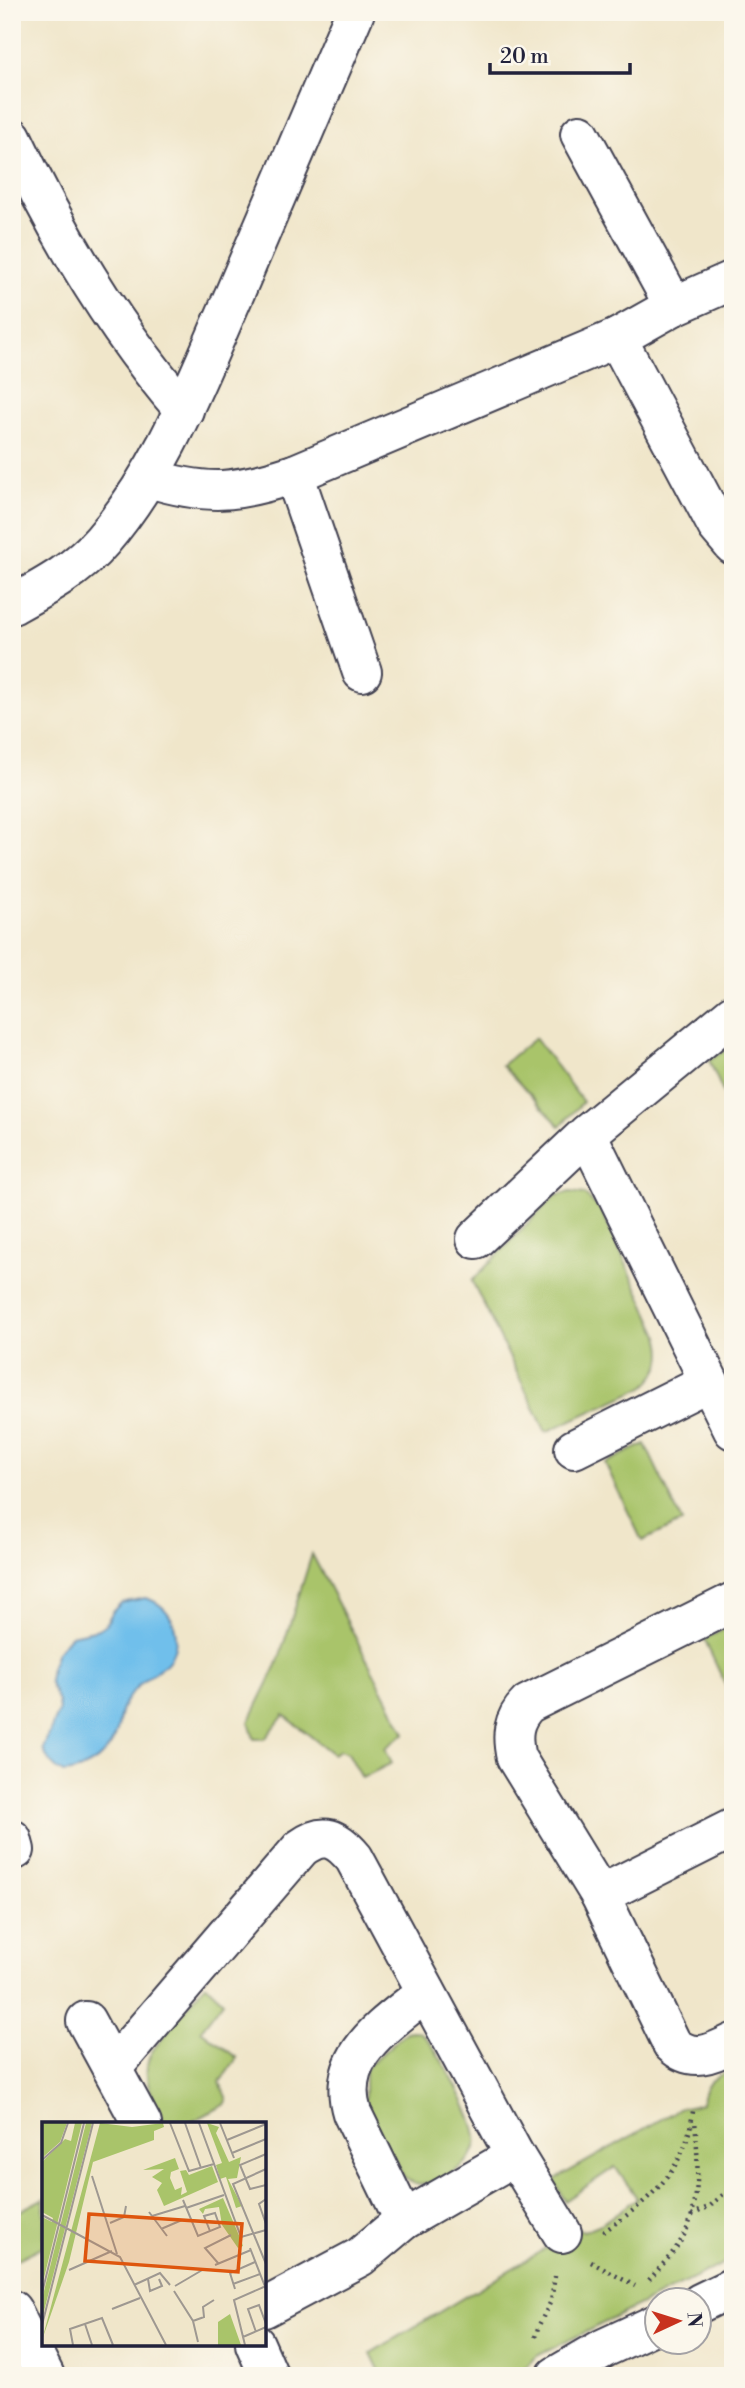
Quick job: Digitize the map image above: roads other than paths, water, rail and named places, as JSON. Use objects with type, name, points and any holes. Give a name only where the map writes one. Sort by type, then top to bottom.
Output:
[{"type":"street","points":[[12,606],[56,582],[80,563],[101,542],[149,478],[184,410],[355,12]]},
{"type":"street","points":[[580,134],[674,306]]},
{"type":"street","points":[[12,136],[40,197],[88,280],[131,345],[184,410]]},
{"type":"street","points":[[149,478],[184,489],[212,491],[265,484],[617,338],[674,306],[733,280]]},
{"type":"street","points":[[617,338],[717,526],[733,545]]},
{"type":"street","points":[[294,474],[362,672]]},
{"type":"street","points":[[476,1239],[587,1134],[733,1014]]},
{"type":"street","points":[[587,1134],[733,1430]]},
{"type":"street","points":[[574,1449],[708,1382]]},
{"type":"street","points":[[733,1602],[528,1704],[518,1714],[513,1728],[516,1758],[600,1895],[672,2044],[687,2054],[698,2057],[709,2055],[733,2043]]},
{"type":"street","points":[[600,1895],[733,1828]]},
{"type":"street","points":[[113,2067],[301,1848],[318,1839],[335,1840],[354,1858],[515,2156],[562,2233]]},
{"type":"street","points":[[404,2220],[352,2113],[348,2086],[351,2067],[370,2039],[426,1992]]},
{"type":"street","points":[[86,2021],[141,2122]]},
{"type":"street","points":[[266,2307],[360,2257],[404,2220],[515,2156]]},
{"type":"street","points":[[714,2296],[733,2287]]},
{"type":"street","points":[[12,2310],[46,2376]]},
{"type":"street","points":[[556,2376],[604,2348],[644,2319]]},
{"type":"street","points":[[256,2346],[269,2376]]},
{"type":"water","points":[[145,1598],[163,1607],[169,1615],[176,1633],[173,1652],[166,1664],[140,1684],[125,1702],[115,1738],[104,1754],[90,1765],[63,1773],[46,1757],[43,1749],[59,1709],[49,1681],[57,1652],[71,1635],[99,1629],[106,1624],[121,1603]]}]
